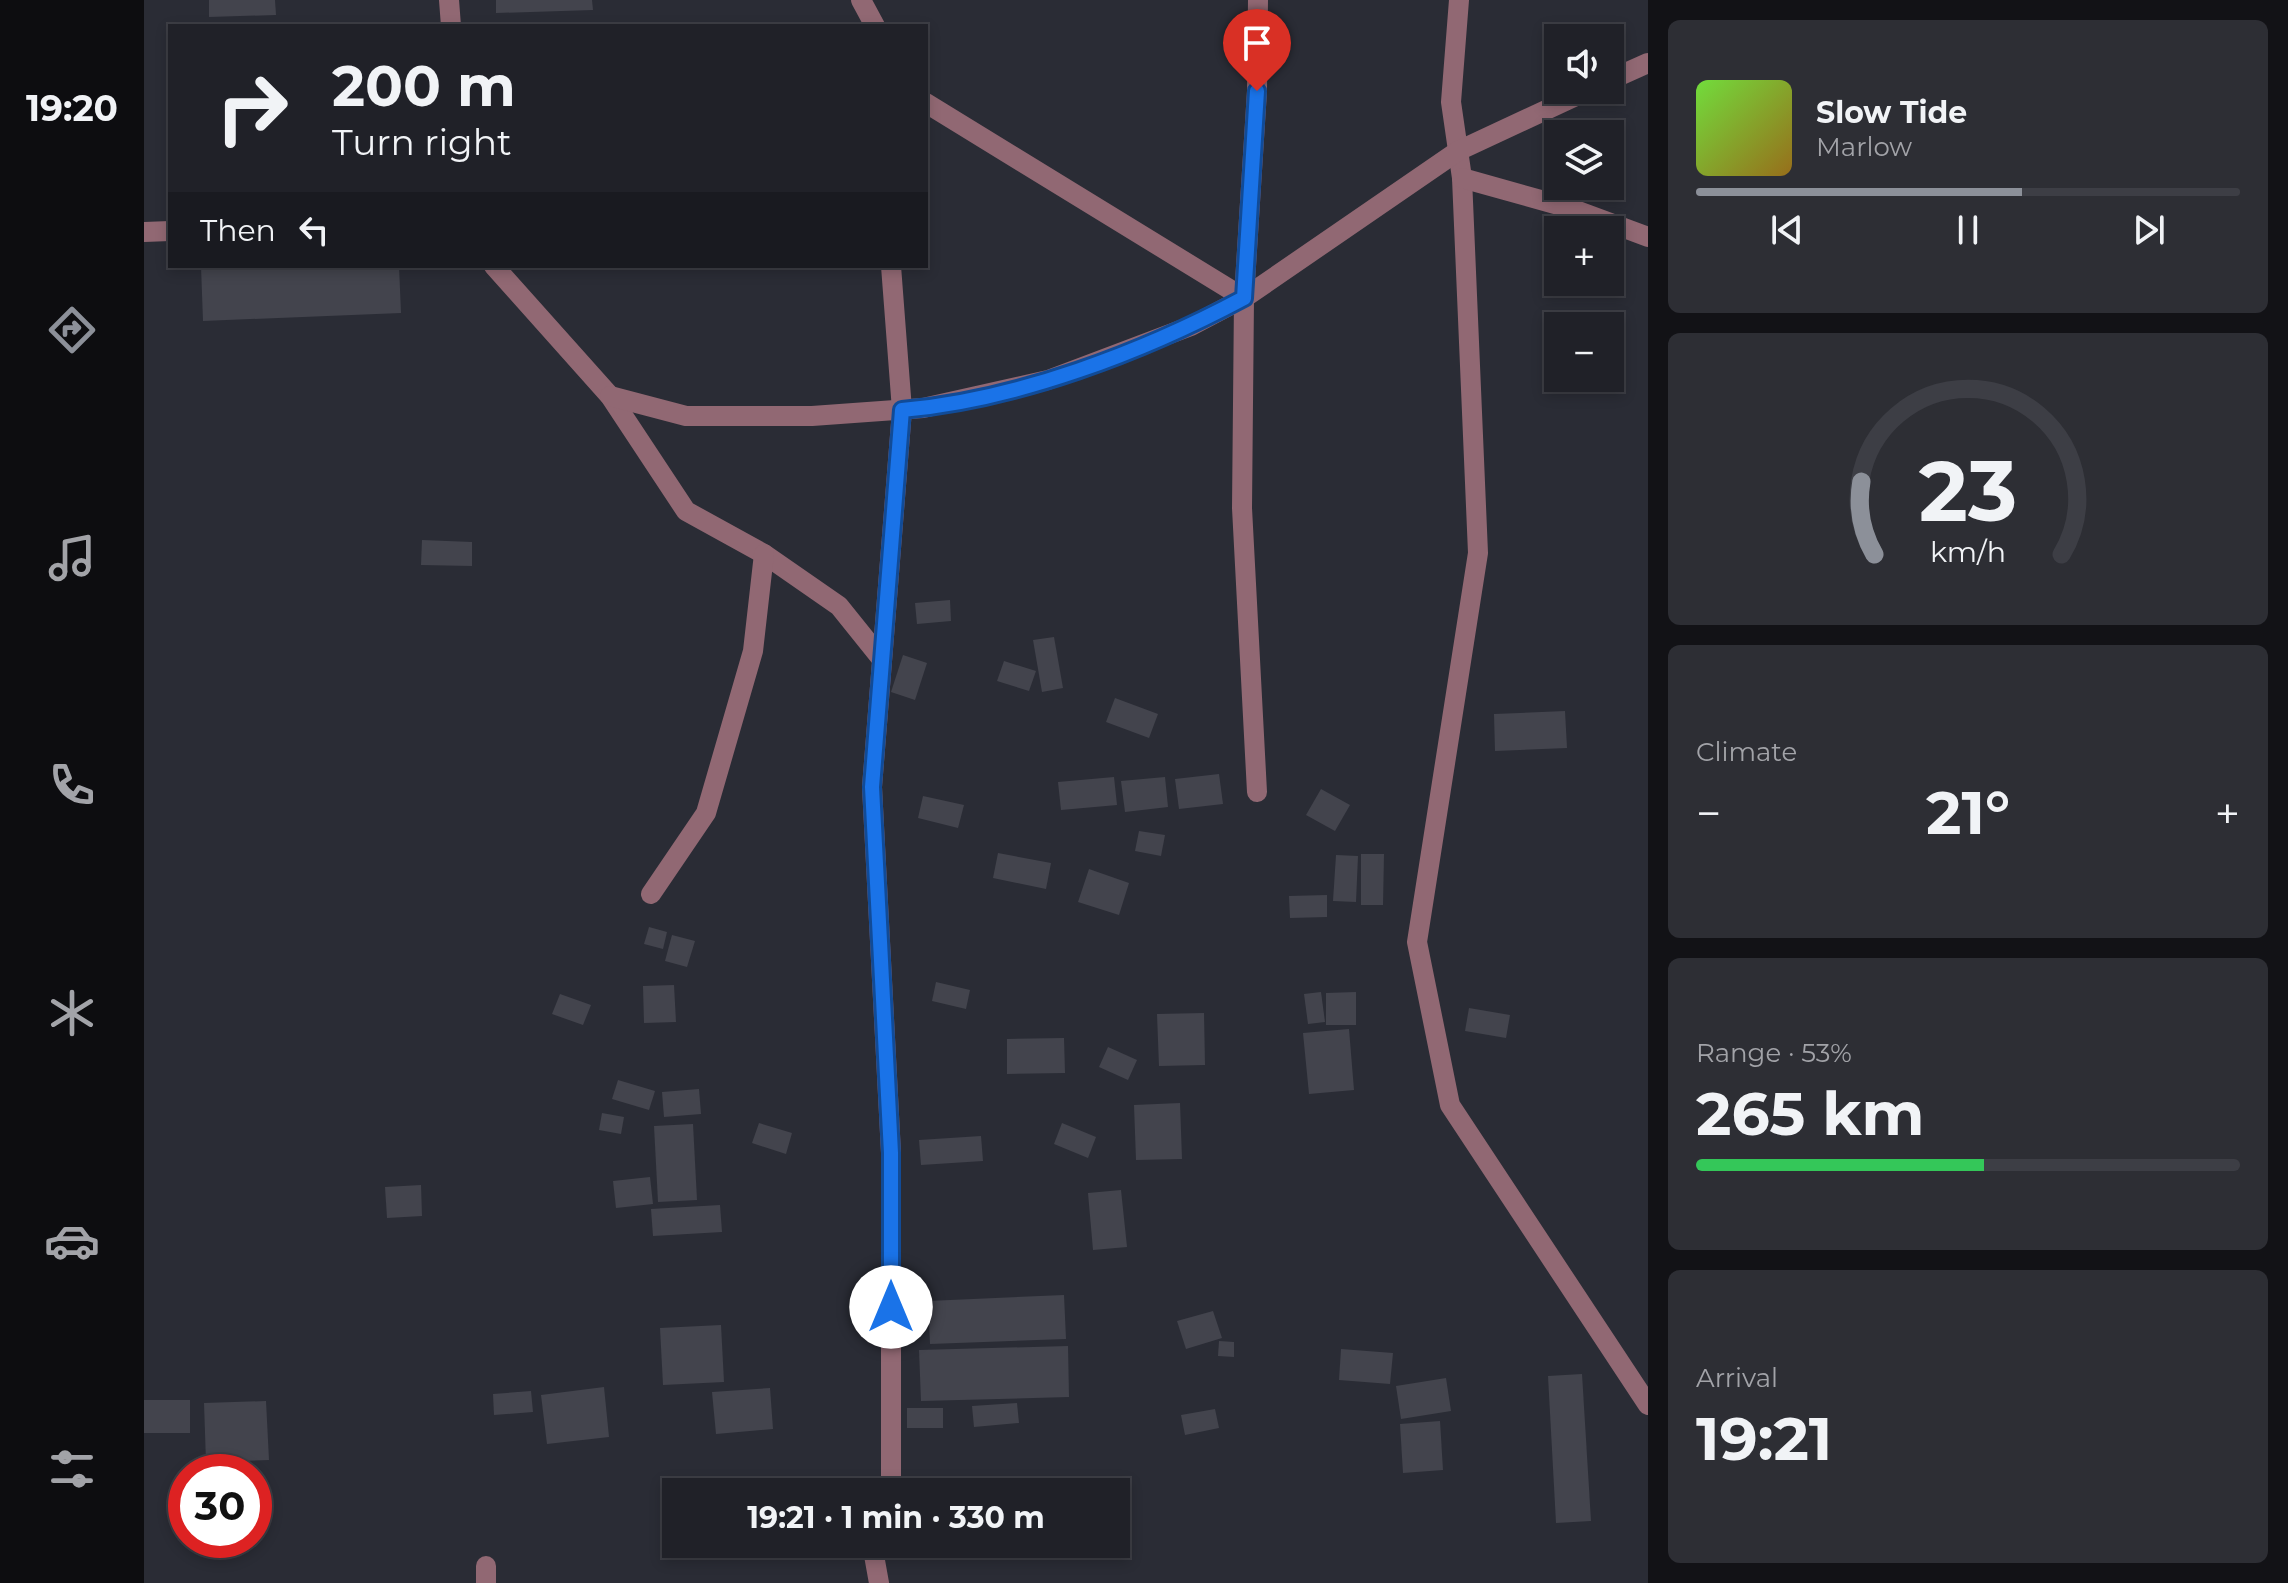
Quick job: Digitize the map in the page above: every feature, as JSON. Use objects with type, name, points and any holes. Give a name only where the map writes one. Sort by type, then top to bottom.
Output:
[{"type":"street","points":[[449,0],[451,24]]},
{"type":"street","points":[[861,0],[874,24]]},
{"type":"street","points":[[872,0],[874,24]]},
{"type":"street","points":[[1257,792],[1242,508],[1244,298],[1257,91],[1258,0]]},
{"type":"street","points":[[1459,0],[1451,102],[1462,178],[1478,553],[1417,942],[1450,1105],[1648,1405]]},
{"type":"street","points":[[1624,74],[1648,63]]},
{"type":"street","points":[[928,104],[1244,298]]},
{"type":"street","points":[[610,396],[686,416],[812,416],[902,410],[1048,380],[1191,326],[1244,298],[1458,151],[1559,104]]},
{"type":"street","points":[[1462,178],[1573,209],[1648,237]]},
{"type":"street","points":[[144,232],[168,231]]},
{"type":"street","points":[[496,268],[610,396],[686,511],[764,554],[839,606],[880,657]]},
{"type":"street","points":[[891,268],[902,410],[872,787],[891,1153],[891,1478]]},
{"type":"street","points":[[651,894],[706,813],[753,651],[764,554]]},
{"type":"street","points":[[875,1558],[879,1583]]},
{"type":"building","points":[[209,0],[275,0],[276,15],[209,17]]},
{"type":"building","points":[[496,0],[592,0],[593,10],[496,13]]},
{"type":"building","points":[[201,268],[399,268],[401,313],[203,321]]},
{"type":"building","points":[[422,540],[472,542],[472,566],[421,565]]},
{"type":"building","points":[[950,600],[951,621],[917,624],[915,603]]},
{"type":"building","points":[[1054,637],[1063,688],[1042,692],[1033,640]]},
{"type":"building","points":[[903,655],[927,663],[915,700],[891,692]]},
{"type":"building","points":[[1004,661],[1036,671],[1029,691],[997,681]]},
{"type":"building","points":[[1115,698],[1158,714],[1149,738],[1106,722]]},
{"type":"building","points":[[1565,711],[1567,748],[1495,751],[1494,714]]},
{"type":"building","points":[[1219,774],[1223,804],[1179,809],[1175,779]]},
{"type":"building","points":[[1114,777],[1117,805],[1061,810],[1058,782]]},
{"type":"building","points":[[1165,777],[1168,807],[1125,812],[1121,781]]},
{"type":"building","points":[[1321,789],[1350,805],[1335,831],[1306,815]]},
{"type":"building","points":[[923,796],[964,805],[958,828],[918,818]]},
{"type":"building","points":[[1139,831],[1165,835],[1161,856],[1135,851]]},
{"type":"building","points":[[998,853],[1051,863],[1046,889],[993,878]]},
{"type":"building","points":[[1361,854],[1384,854],[1383,905],[1361,905]]},
{"type":"building","points":[[1336,855],[1358,856],[1356,902],[1333,901]]},
{"type":"building","points":[[1089,869],[1129,883],[1119,915],[1078,902]]},
{"type":"building","points":[[1327,895],[1327,917],[1290,918],[1289,896]]},
{"type":"building","points":[[649,927],[667,932],[663,949],[644,944]]},
{"type":"building","points":[[672,935],[695,941],[687,967],[665,961]]},
{"type":"building","points":[[936,982],[970,990],[966,1009],[932,1001]]},
{"type":"building","points":[[674,985],[676,1022],[644,1023],[643,986]]},
{"type":"building","points":[[1321,992],[1325,1022],[1308,1024],[1304,994]]},
{"type":"building","points":[[1356,992],[1356,1025],[1326,1025],[1326,993]]},
{"type":"building","points":[[560,994],[591,1005],[583,1025],[552,1014]]},
{"type":"building","points":[[1469,1008],[1510,1015],[1506,1038],[1465,1031]]},
{"type":"building","points":[[1204,1013],[1205,1065],[1159,1066],[1157,1014]]},
{"type":"building","points":[[1349,1029],[1354,1090],[1309,1094],[1303,1033]]},
{"type":"building","points":[[1064,1038],[1065,1073],[1007,1074],[1007,1039]]},
{"type":"building","points":[[1108,1047],[1137,1060],[1128,1080],[1099,1067]]},
{"type":"building","points":[[618,1080],[655,1091],[649,1110],[612,1099]]},
{"type":"building","points":[[699,1089],[701,1114],[664,1117],[662,1092]]},
{"type":"building","points":[[1180,1103],[1182,1159],[1136,1160],[1134,1105]]},
{"type":"building","points":[[602,1113],[624,1117],[621,1134],[599,1130]]},
{"type":"building","points":[[759,1123],[792,1133],[786,1154],[752,1143]]},
{"type":"building","points":[[1062,1123],[1096,1137],[1088,1158],[1054,1144]]},
{"type":"building","points":[[693,1124],[697,1200],[658,1202],[654,1126]]},
{"type":"building","points":[[981,1136],[983,1161],[921,1165],[919,1140]]},
{"type":"building","points":[[650,1177],[653,1204],[616,1208],[613,1181]]},
{"type":"building","points":[[421,1185],[422,1216],[387,1218],[385,1187]]},
{"type":"building","points":[[1121,1190],[1127,1247],[1093,1250],[1088,1193]]},
{"type":"building","points":[[720,1205],[722,1232],[653,1236],[651,1209]]},
{"type":"building","points":[[1064,1295],[1066,1339],[930,1344],[928,1301]]},
{"type":"building","points":[[1213,1311],[1222,1338],[1186,1349],[1177,1321]]},
{"type":"building","points":[[721,1325],[724,1382],[663,1385],[660,1328]]},
{"type":"building","points":[[1219,1341],[1234,1342],[1234,1357],[1218,1356]]},
{"type":"building","points":[[1068,1346],[1069,1397],[921,1401],[919,1350]]},
{"type":"building","points":[[1341,1349],[1393,1353],[1390,1384],[1339,1380]]},
{"type":"building","points":[[1582,1374],[1591,1521],[1556,1523],[1548,1376]]},
{"type":"building","points":[[1446,1378],[1451,1411],[1401,1419],[1396,1386]]},
{"type":"building","points":[[604,1387],[609,1437],[547,1444],[541,1395]]},
{"type":"building","points":[[770,1388],[773,1429],[716,1434],[712,1392]]},
{"type":"building","points":[[531,1391],[533,1412],[494,1415],[493,1394]]},
{"type":"building","points":[[144,1400],[190,1400],[190,1433],[144,1433]]},
{"type":"building","points":[[266,1401],[269,1454],[206,1454],[204,1403]]},
{"type":"building","points":[[1017,1403],[1019,1423],[974,1427],[972,1406]]},
{"type":"building","points":[[907,1408],[943,1408],[943,1428],[907,1428]]},
{"type":"building","points":[[1215,1409],[1219,1428],[1185,1435],[1181,1415]]},
{"type":"building","points":[[1440,1421],[1443,1470],[1403,1473],[1400,1424]]},
{"type":"route","points":[[891,1307],[891,1153],[872,787],[902,410],[1048,380],[1191,326],[1244,298],[1257,91]]}]
